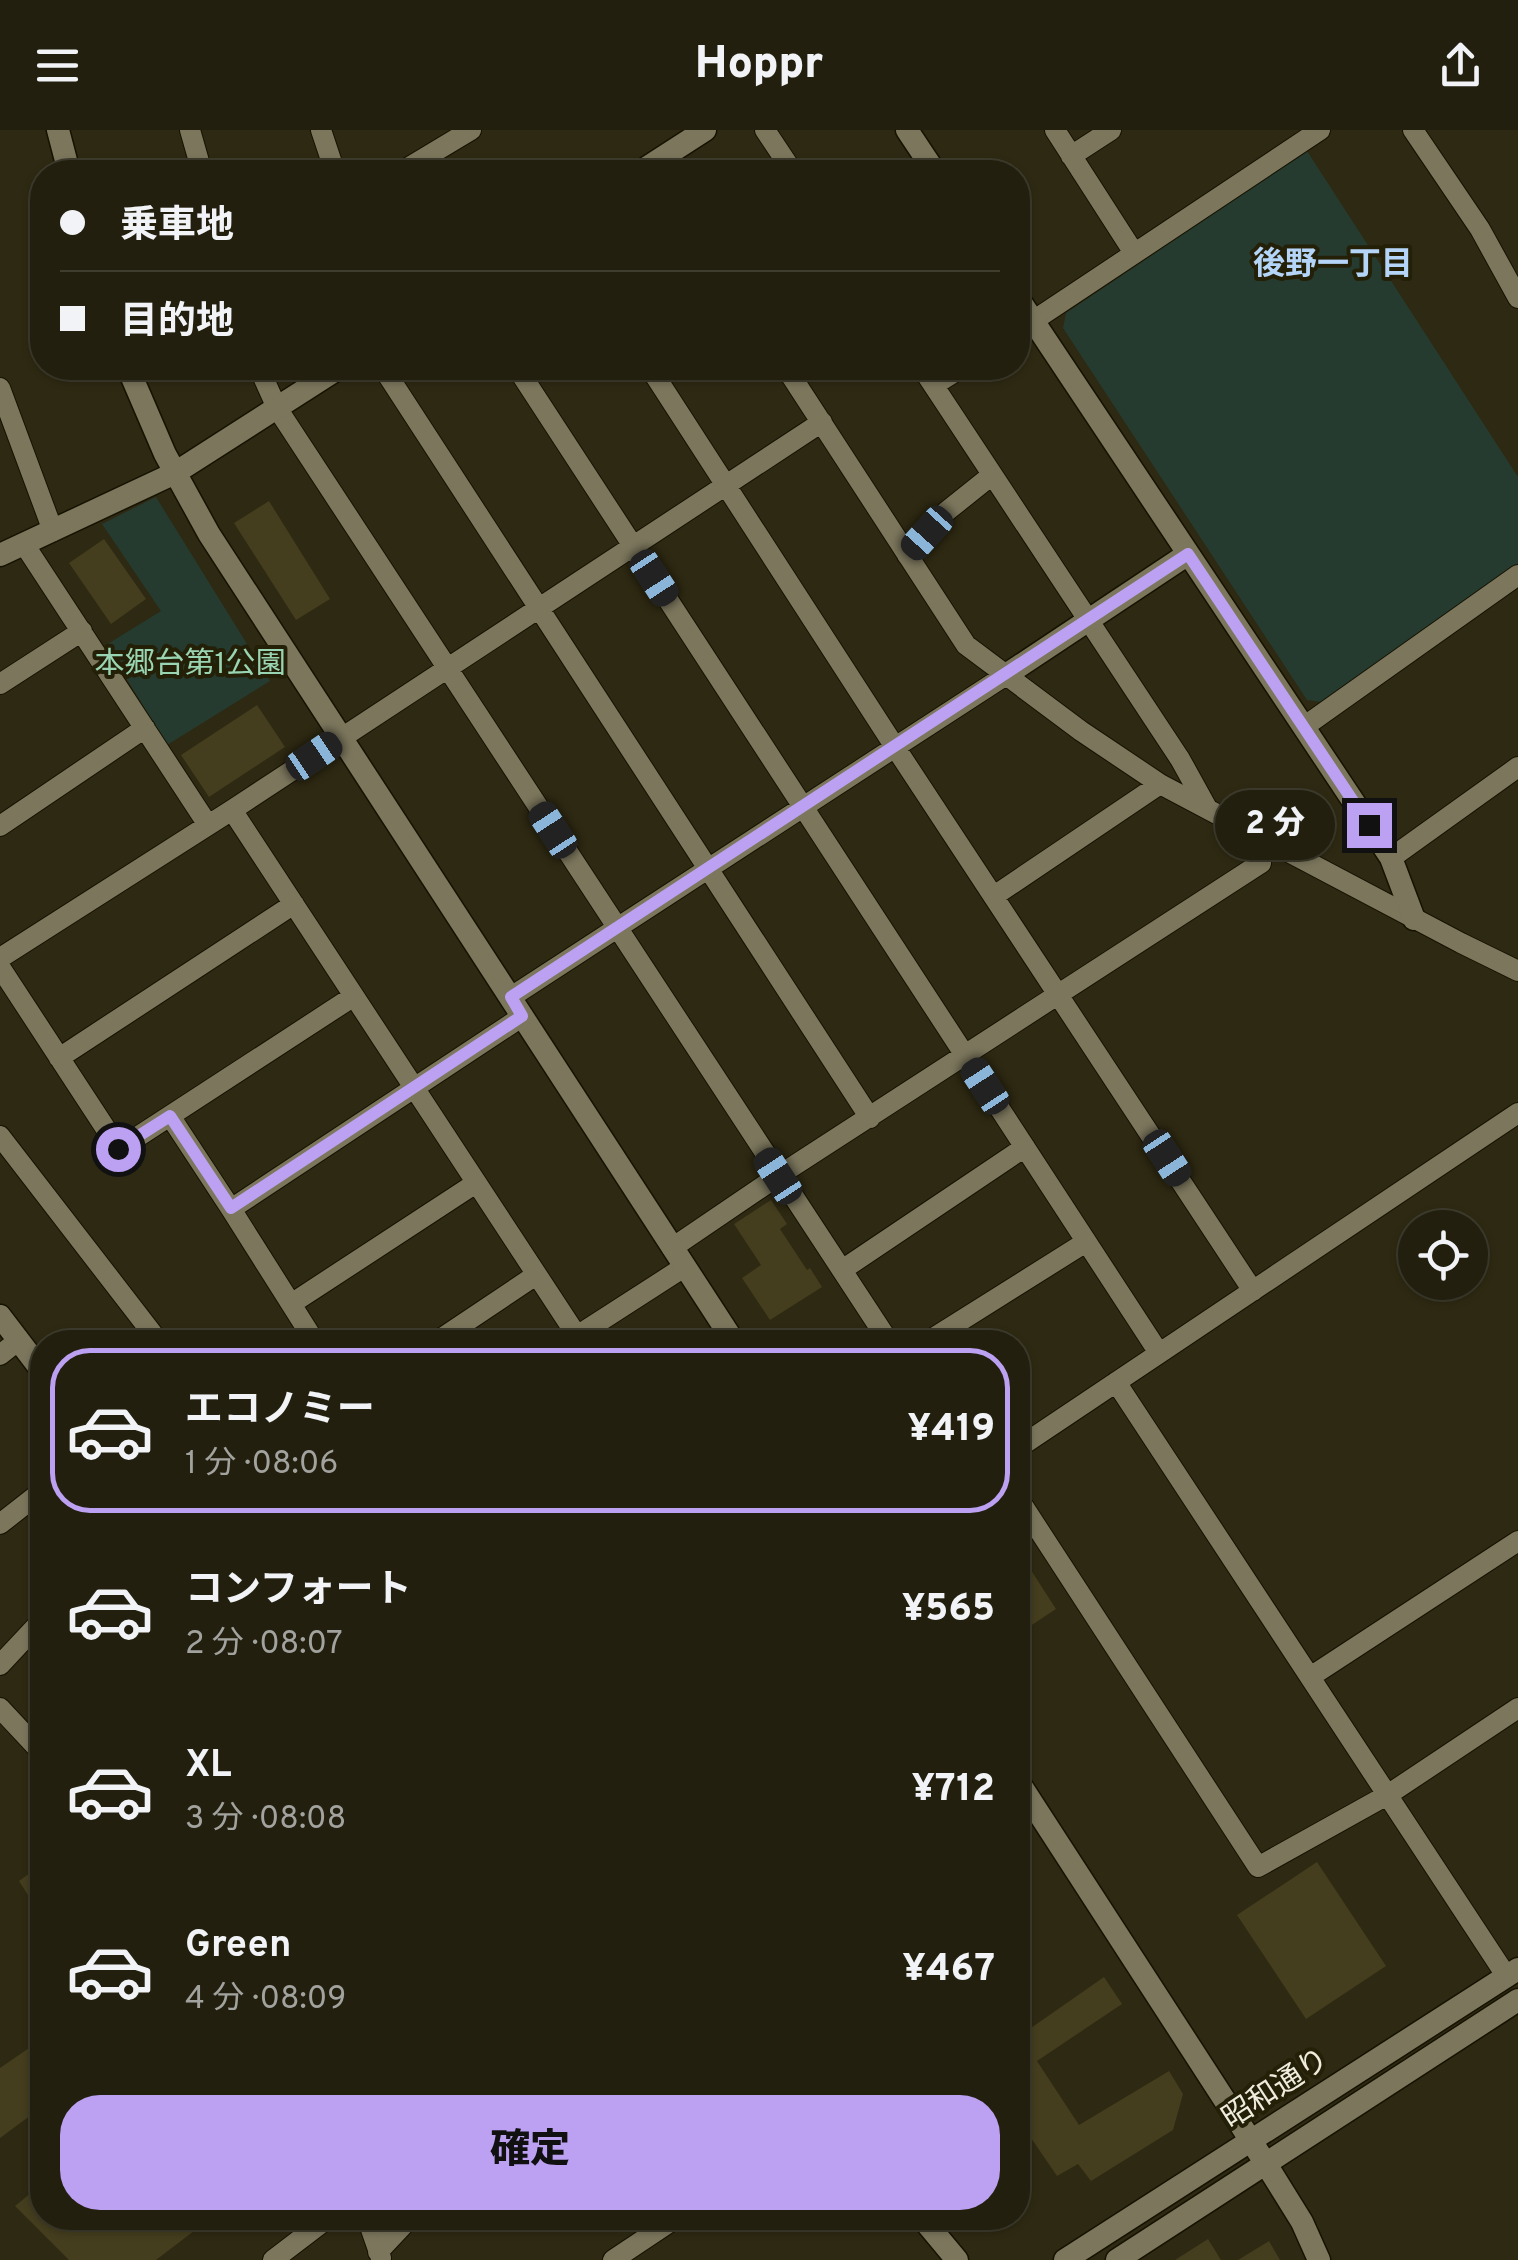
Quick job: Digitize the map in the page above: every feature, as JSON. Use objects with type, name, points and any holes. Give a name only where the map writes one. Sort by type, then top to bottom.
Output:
[{"type":"street","points":[[58,130],[67,160]]},
{"type":"street","points":[[190,130],[199,160]]},
{"type":"street","points":[[321,130],[331,160]]},
{"type":"street","points":[[420,160],[471,130]]},
{"type":"street","points":[[663,160],[704,130]]},
{"type":"street","points":[[765,130],[785,160]]},
{"type":"street","points":[[906,130],[926,160]]},
{"type":"street","points":[[1055,130],[1134,253]]},
{"type":"street","points":[[1071,156],[1111,130]]},
{"type":"street","points":[[1030,323],[1320,130]]},
{"type":"street","points":[[1413,130],[1515,286]]},
{"type":"street","points":[[1030,333],[1188,554],[1304,726],[1390,858],[1414,919]]},
{"type":"street","points":[[133,380],[175,474],[209,534],[726,1330]]},
{"type":"street","points":[[265,380],[278,408],[881,1330]]},
{"type":"street","points":[[0,555],[175,474],[320,380]]},
{"type":"street","points":[[390,380],[870,1118]]},
{"type":"street","points":[[526,380],[1159,1354]]},
{"type":"street","points":[[658,380],[1253,1290]]},
{"type":"street","points":[[794,380],[966,646],[1160,784],[1414,919],[1515,964]]},
{"type":"street","points":[[931,380],[1180,759],[1206,808]]},
{"type":"street","points":[[0,388],[6,426],[53,531]]},
{"type":"street","points":[[0,958],[822,422]]},
{"type":"street","points":[[907,556],[947,511],[992,475]]},
{"type":"street","points":[[24,544],[208,825]]},
{"type":"street","points":[[231,1208],[416,1088],[617,928],[1188,554]]},
{"type":"street","points":[[1304,726],[1518,575]]},
{"type":"street","points":[[0,684],[82,632]]},
{"type":"street","points":[[0,826],[145,728]]},
{"type":"street","points":[[1390,858],[1518,767]]},
{"type":"street","points":[[994,896],[1160,784]]},
{"type":"street","points":[[232,810],[574,1330]]},
{"type":"street","points":[[591,1330],[778,1176],[1261,864],[1262,839]]},
{"type":"street","points":[[59,1058],[294,904]]},
{"type":"street","points":[[0,967],[118,1149],[354,996]]},
{"type":"street","points":[[1030,1440],[1518,1113]]},
{"type":"street","points":[[170,1116],[307,1330]]},
{"type":"street","points":[[0,1136],[150,1330]]},
{"type":"street","points":[[842,1270],[1025,1147]]},
{"type":"street","points":[[291,1304],[476,1183]]},
{"type":"street","points":[[946,1330],[1086,1242]]},
{"type":"street","points":[[458,1330],[536,1275]]},
{"type":"street","points":[[0,1316],[9,1347],[30,1362]]},
{"type":"street","points":[[1116,1382],[1310,1677],[1512,1973]]},
{"type":"street","points":[[0,1524],[30,1500]]},
{"type":"street","points":[[1030,1516],[1258,1867],[1389,1794],[1518,1708]]},
{"type":"street","points":[[1310,1677],[1518,1541]]},
{"type":"street","points":[[0,1665],[30,1633]]},
{"type":"street","points":[[0,1708],[30,1739]]},
{"type":"street","points":[[1030,1800],[1266,2164],[1302,2222],[1319,2260]]},
{"type":"street","name":"昭和通り","points":[[1064,2260],[1512,1973]]},
{"type":"street","name":"昭和通り","points":[[1117,2260],[1518,2000]]},
{"type":"street","points":[[273,2260],[312,2230]]},
{"type":"street","points":[[371,2230],[380,2256]]},
{"type":"street","points":[[380,2256],[401,2230]]},
{"type":"street","points":[[613,2260],[659,2230]]},
{"type":"street","points":[[932,2230],[957,2260]]},
{"type":"green space","points":[[1307,151],[1518,477],[1518,564],[1322,702],[1307,700],[1063,328],[1066,313]]},
{"type":"green space","name":"本郷台第1公園","points":[[156,497],[270,681],[167,745],[106,645],[161,611],[102,524]]},
{"type":"building","points":[[269,501],[330,599],[296,620],[234,523]]},
{"type":"building","points":[[104,539],[146,599],[111,624],[69,563]]},
{"type":"building","points":[[257,705],[285,747],[209,797],[181,755]]},
{"type":"building","points":[[771,1200],[787,1224],[780,1229],[822,1287],[770,1320],[742,1278],[761,1265],[734,1224]]},
{"type":"building","points":[[1030,1569],[1056,1609],[1030,1626]]},
{"type":"building","points":[[1317,1862],[1386,1966],[1306,2019],[1237,1915]]},
{"type":"building","points":[[30,1873],[30,1898],[19,1881]]},
{"type":"building","points":[[1104,1977],[1122,2004],[1037,2061],[1079,2125],[1169,2071],[1183,2094],[1173,2130],[1091,2181],[1078,2164],[1057,2176],[1030,2137],[1030,2029]]},
{"type":"building","points":[[30,2047],[30,2116],[0,2138],[0,2068]]},
{"type":"building","points":[[30,2194],[30,2221],[15,2206]]},
{"type":"building","points":[[39,2230],[195,2230],[156,2260],[69,2260]]},
{"type":"building","points":[[1208,2239],[1221,2260],[1175,2260]]},
{"type":"building","points":[[1269,2241],[1280,2260],[1238,2260]]},
{"type":"district","name":"後野一丁目","points":[[1333,263]]},
{"type":"route","points":[[118,1149],[170,1116],[231,1208],[522,1016],[511,997],[1188,554],[1369,825]]}]
